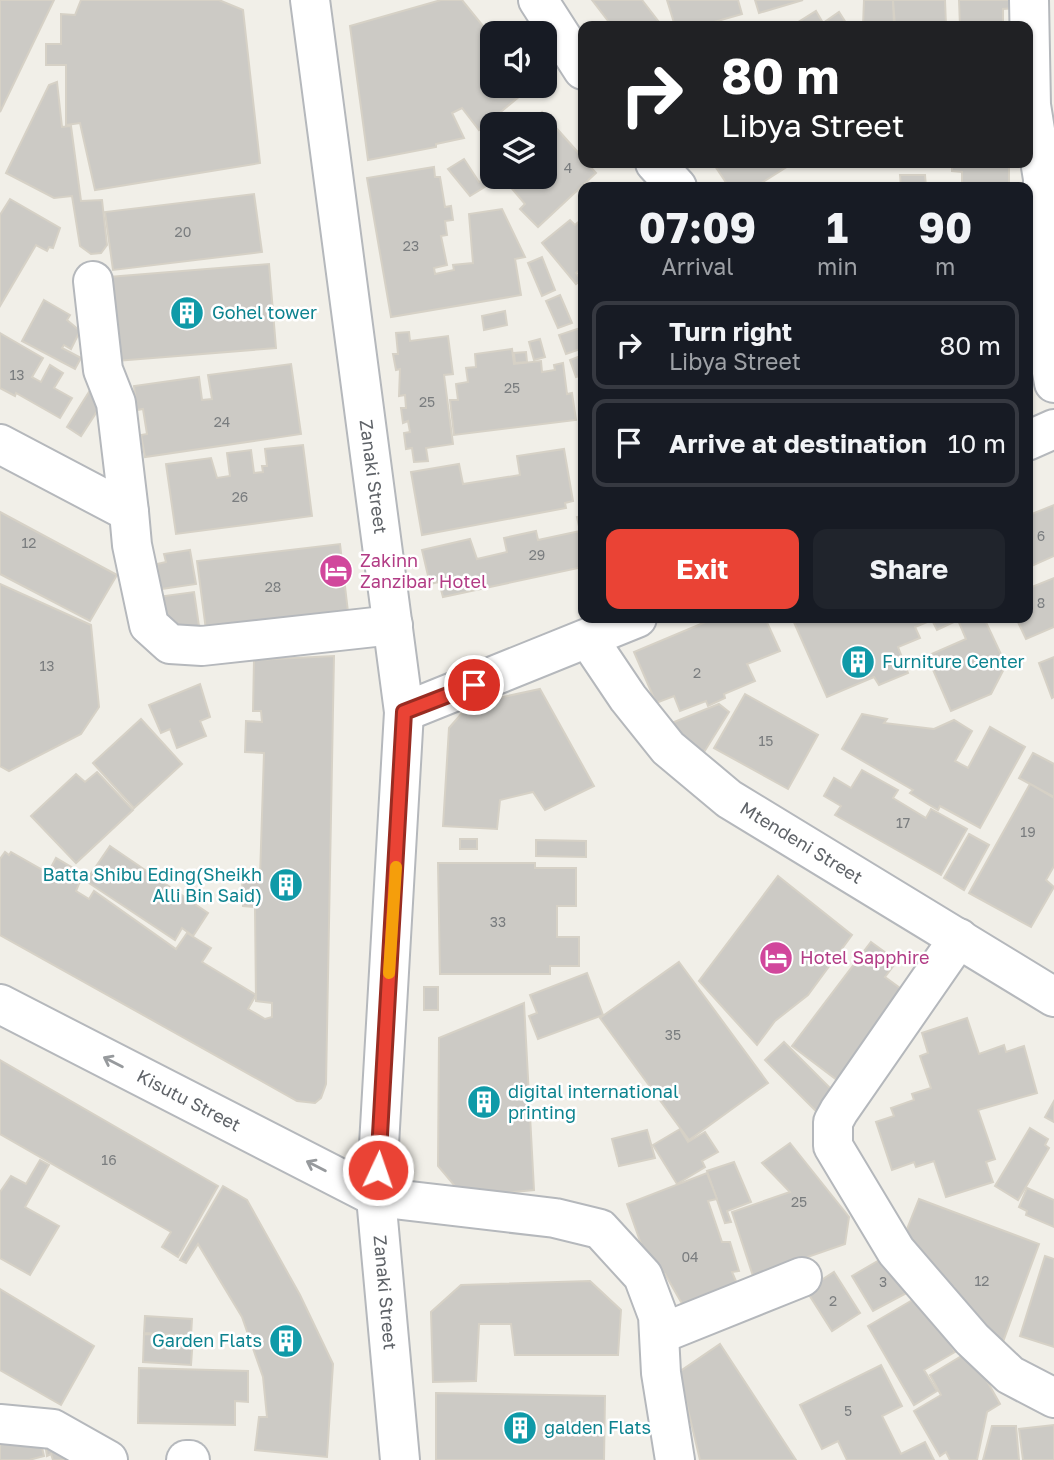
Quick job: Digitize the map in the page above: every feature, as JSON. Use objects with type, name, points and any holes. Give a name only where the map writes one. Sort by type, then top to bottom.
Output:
[{"type":"street","name":"Zanaki Street","points":[[310,0],[404,712],[376,1197],[400,1460]]},
{"type":"street","points":[[538,0],[578,62]]},
{"type":"street","points":[[1029,0],[1029,21]]},
{"type":"street","points":[[1033,117],[1043,179],[1034,313],[1054,383]]},
{"type":"street","points":[[660,168],[672,182]]},
{"type":"street","points":[[93,281],[103,370],[116,403],[132,545],[149,625],[170,644],[202,646],[393,625]]},
{"type":"street","points":[[1033,438],[1054,429]]},
{"type":"street","points":[[0,444],[129,512]]},
{"type":"street","points":[[404,712],[626,623]]},
{"type":"street","name":"Mtendeni Street","points":[[589,639],[628,698],[668,748],[729,799],[1054,997]]},
{"type":"street","points":[[959,938],[839,1111],[832,1129],[833,1146],[896,1251],[972,1339],[1010,1375],[1054,1398]]},
{"type":"street","name":"Kisutu Street","points":[[0,1004],[376,1197]]},
{"type":"street","points":[[376,1197],[555,1219],[600,1229],[643,1276],[659,1316],[661,1373],[675,1460]]},
{"type":"street","points":[[660,1334],[802,1277]]},
{"type":"street","points":[[0,1424],[53,1429],[108,1460]]},
{"type":"building","points":[[0,0],[54,0],[0,112]]},
{"type":"building","points":[[81,0],[219,0],[243,10],[260,163],[95,190],[80,123],[66,125],[66,65],[46,65],[46,44],[61,44],[61,14],[75,15]]},
{"type":"building","points":[[441,0],[462,0],[480,22],[480,98],[518,98],[501,112],[480,112],[479,130],[462,108],[452,113],[464,138],[436,144],[436,147],[368,160],[350,26]]},
{"type":"building","points":[[592,0],[642,0],[658,21],[608,21]]},
{"type":"building","points":[[667,0],[738,0],[742,14],[718,21],[673,21]]},
{"type":"building","points":[[755,0],[803,0],[759,13]]},
{"type":"building","points":[[864,0],[893,0],[894,21],[863,21]]},
{"type":"building","points":[[893,0],[945,0],[946,21],[895,21]]},
{"type":"building","points":[[959,0],[1014,0],[1015,8],[1003,9],[1003,21],[960,21]]},
{"type":"building","points":[[816,11],[822,21],[800,21]]},
{"type":"building","points":[[839,12],[845,21],[826,21]]},
{"type":"building","points":[[57,82],[62,127],[71,126],[81,201],[102,200],[107,245],[101,253],[91,254],[80,246],[72,196],[54,198],[6,173],[49,85]]},
{"type":"building","points":[[557,129],[578,152],[578,168],[592,168],[596,173],[586,182],[578,182],[578,190],[538,227],[520,209],[525,204],[512,189],[557,189]]},
{"type":"building","points":[[464,159],[480,181],[481,189],[470,196],[448,169]]},
{"type":"building","points":[[434,167],[435,177],[440,177],[445,207],[451,206],[453,220],[445,221],[447,235],[441,236],[447,265],[434,268],[435,274],[454,270],[453,265],[473,263],[469,214],[502,209],[525,257],[515,259],[521,295],[391,317],[367,178]]},
{"type":"building","points":[[716,168],[785,168],[763,182],[726,182]]},
{"type":"building","points":[[952,168],[1009,168],[1009,182],[962,182],[962,172],[952,171]]},
{"type":"building","points":[[900,175],[925,175],[926,182],[901,182]]},
{"type":"building","points":[[254,194],[262,252],[113,270],[105,212]]},
{"type":"building","points":[[10,199],[60,228],[53,248],[49,247],[47,251],[36,245],[0,306],[0,215]]},
{"type":"building","points":[[570,220],[575,225],[578,222],[576,284],[542,243]]},
{"type":"building","points":[[542,257],[555,290],[542,296],[528,263]]},
{"type":"building","name":"Gohel tower","points":[[269,264],[276,348],[104,362],[97,278]]},
{"type":"building","points":[[560,295],[572,323],[558,328],[546,301]]},
{"type":"building","points":[[44,300],[70,315],[67,320],[80,331],[71,349],[64,345],[62,348],[81,358],[75,369],[22,341]]},
{"type":"building","points":[[505,311],[507,325],[484,330],[482,316]]},
{"type":"building","points":[[578,329],[578,350],[566,354],[559,335]]},
{"type":"building","points":[[409,332],[410,341],[448,336],[453,374],[444,375],[453,444],[426,448],[428,461],[414,462],[412,448],[406,449],[404,433],[410,432],[408,421],[403,423],[401,408],[406,408],[405,395],[399,396],[400,369],[396,370],[393,354],[398,354],[396,333]]},
{"type":"building","points":[[0,333],[43,358],[32,377],[41,382],[50,365],[63,373],[54,388],[72,398],[60,418],[16,393],[15,396],[0,388]]},
{"type":"building","points":[[540,339],[545,357],[534,360],[529,342]]},
{"type":"building","points":[[512,349],[514,364],[541,361],[542,372],[555,370],[554,365],[563,363],[567,394],[572,393],[576,420],[454,435],[450,400],[458,400],[456,384],[468,382],[466,368],[476,367],[475,354]]},
{"type":"building","points":[[526,352],[527,362],[515,363],[514,353]]},
{"type":"building","points":[[578,357],[578,376],[576,377],[570,360]]},
{"type":"building","points":[[291,364],[301,434],[145,457],[141,435],[147,434],[143,409],[137,410],[134,386],[199,377],[202,400],[212,399],[208,375]]},
{"type":"building","points":[[92,387],[107,396],[81,436],[67,427]]},
{"type":"building","points":[[303,445],[312,516],[176,534],[166,464],[211,458],[217,478],[230,476],[227,453],[251,450],[254,473],[263,472],[262,466],[267,466],[265,449]]},
{"type":"building","name":"Zakinn Zanzibar Hotel","points":[[564,449],[573,501],[565,503],[566,508],[422,535],[411,472],[459,464],[463,484],[520,475],[517,456]]},
{"type":"building","points":[[1054,505],[1054,556],[1033,565],[1033,514]]},
{"type":"building","points":[[0,512],[117,575],[90,621],[0,574]]},
{"type":"building","points":[[536,531],[538,540],[578,531],[578,568],[443,597],[439,582],[430,584],[422,550],[470,539],[477,559],[507,552],[504,538]]},
{"type":"building","points":[[340,544],[348,612],[206,630],[197,561]]},
{"type":"building","points":[[190,550],[196,584],[161,589],[157,564],[166,562],[164,554]]},
{"type":"building","points":[[1054,578],[1054,627],[1026,639],[1018,623],[1033,623],[1033,587]]},
{"type":"building","points":[[0,584],[91,625],[99,707],[81,734],[9,771],[0,766]]},
{"type":"building","points":[[194,592],[200,633],[163,632],[157,597]]},
{"type":"building","points":[[703,623],[767,623],[780,651],[747,664],[755,681],[724,694],[725,698],[708,706],[706,701],[680,711],[674,696],[656,703],[634,652]]},
{"type":"building","name":"Furniture Center","points":[[794,623],[925,623],[915,627],[920,638],[898,647],[908,673],[879,685],[874,677],[827,697]]},
{"type":"building","name":"Furniture Center","points":[[934,623],[952,623],[937,630]]},
{"type":"building","name":"Furniture Center","points":[[959,623],[986,623],[1006,665],[991,694],[951,711],[927,656],[966,639]]},
{"type":"building","name":"Batta Shibu Eding(Sheikh Alli Bin Said)","points":[[334,656],[326,1084],[321,1098],[315,1103],[297,1101],[0,935],[0,859],[5,852],[9,855],[11,852],[48,873],[56,858],[83,874],[76,891],[89,899],[94,891],[176,949],[187,933],[211,948],[202,962],[256,995],[255,907],[243,906],[242,878],[260,877],[264,753],[245,752],[246,721],[262,722],[261,711],[253,711],[254,660]],"holes":[[[256,995],[256,1001],[272,1003],[272,1017],[265,1019],[248,1009]]]},
{"type":"building","points":[[1054,657],[1054,697],[1052,698],[1039,663]]},
{"type":"building","points":[[200,684],[210,717],[200,721],[206,736],[177,748],[170,729],[161,733],[149,705]]},
{"type":"building","points":[[540,689],[594,786],[545,810],[533,792],[500,800],[497,829],[443,826],[449,728],[470,704]]},
{"type":"building","points":[[745,694],[818,735],[788,789],[714,748]]},
{"type":"building","points":[[719,704],[729,712],[701,757],[666,736],[674,722]]},
{"type":"building","points":[[862,714],[887,719],[884,723],[934,729],[954,720],[972,731],[955,761],[968,768],[990,727],[1025,747],[980,828],[940,806],[938,810],[910,793],[913,790],[842,749]]},
{"type":"building","points":[[141,719],[182,764],[134,808],[93,763]]},
{"type":"building","points":[[1033,753],[1054,764],[1054,797],[1019,778]]},
{"type":"building","points":[[862,770],[898,790],[893,798],[926,818],[931,809],[967,829],[941,875],[835,815],[841,806],[824,796],[834,778],[851,788]]},
{"type":"building","points":[[97,772],[133,810],[76,863],[31,816],[76,774],[85,782]]},
{"type":"building","points":[[1030,784],[1054,798],[1054,866],[1046,880],[1054,887],[1031,927],[969,893]]},
{"type":"building","points":[[969,834],[989,845],[964,890],[944,878]]},
{"type":"building","points":[[460,839],[477,839],[477,849],[460,849]]},
{"type":"building","points":[[536,840],[586,841],[586,857],[536,856]]},
{"type":"building","points":[[110,846],[208,913],[193,936],[182,928],[175,940],[86,881]]},
{"type":"building","points":[[438,863],[535,863],[535,868],[576,868],[576,906],[557,906],[557,937],[579,937],[579,966],[550,966],[550,974],[440,974]]},
{"type":"building","name":"Hotel Sapphire","points":[[778,876],[852,935],[808,995],[775,1021],[757,1045],[699,981]]},
{"type":"building","points":[[871,942],[897,961],[885,977],[904,991],[837,1080],[792,1046]]},
{"type":"building","points":[[679,962],[768,1083],[689,1140],[600,1018]]},
{"type":"building","points":[[587,973],[603,1015],[538,1039],[529,1016],[537,1013],[530,995]]},
{"type":"building","points":[[424,987],[438,987],[438,1010],[424,1010]]},
{"type":"building","name":"digital international printing","points":[[524,1003],[534,1190],[464,1197],[438,1166],[439,1038]]},
{"type":"building","points":[[967,1018],[979,1054],[1004,1045],[1006,1052],[1024,1046],[1037,1093],[978,1110],[995,1159],[986,1162],[993,1182],[946,1197],[934,1161],[916,1167],[914,1162],[892,1170],[876,1122],[894,1116],[891,1108],[914,1100],[912,1094],[931,1088],[920,1056],[928,1053],[922,1033]]},
{"type":"building","points":[[784,1042],[839,1097],[820,1115],[765,1060]]},
{"type":"building","points":[[0,1060],[218,1186],[178,1257],[162,1247],[171,1232],[0,1134]]},
{"type":"building","points":[[1054,1101],[1054,1122],[1045,1117]]},
{"type":"building","points":[[1030,1128],[1048,1139],[1045,1145],[1049,1148],[1018,1200],[995,1186]]},
{"type":"building","points":[[680,1129],[688,1142],[705,1132],[718,1152],[702,1161],[705,1167],[677,1184],[653,1145]]},
{"type":"building","points":[[647,1130],[655,1158],[619,1166],[612,1139]]},
{"type":"building","points":[[790,1143],[849,1217],[845,1244],[753,1276],[732,1212],[790,1192],[762,1163]]},
{"type":"building","points":[[40,1160],[49,1165],[25,1207],[59,1226],[30,1275],[0,1258],[0,1192],[11,1176],[26,1184]]},
{"type":"building","points":[[734,1162],[751,1202],[727,1211],[731,1222],[725,1223],[707,1171]]},
{"type":"building","points":[[707,1173],[717,1199],[708,1201],[722,1242],[730,1242],[739,1271],[732,1272],[741,1293],[688,1314],[665,1274],[653,1278],[627,1204]]},
{"type":"building","name":"Garden Flats","points":[[223,1186],[247,1200],[300,1295],[333,1364],[327,1457],[255,1450],[259,1417],[267,1417],[263,1377],[242,1317],[198,1244],[186,1263],[180,1260]]},
{"type":"building","points":[[1027,1188],[1054,1200],[1054,1227],[1026,1215],[1027,1211],[1019,1207]]},
{"type":"building","points":[[919,1199],[1039,1244],[997,1358],[948,1302],[954,1287],[923,1276],[899,1249]]},
{"type":"building","points":[[893,1252],[914,1289],[873,1311],[852,1276]]},
{"type":"building","points":[[1045,1256],[1054,1259],[1054,1347],[1020,1336]]},
{"type":"building","points":[[834,1272],[860,1313],[832,1331],[806,1290]]},
{"type":"building","points":[[590,1281],[621,1310],[618,1355],[515,1355],[511,1324],[479,1324],[476,1381],[433,1382],[431,1312],[461,1285]]},
{"type":"building","points":[[0,1289],[94,1346],[61,1405],[0,1370]]},
{"type":"building","points":[[921,1295],[955,1352],[924,1370],[937,1391],[914,1405],[868,1326]]},
{"type":"building","points":[[145,1316],[192,1319],[191,1336],[144,1333]]},
{"type":"building","points":[[144,1334],[193,1337],[191,1365],[143,1362]]},
{"type":"building","points":[[720,1344],[796,1460],[700,1460],[679,1372]]},
{"type":"building","points":[[970,1351],[1000,1404],[987,1412],[977,1460],[950,1460],[946,1452],[940,1456],[914,1411],[941,1395],[930,1375]]},
{"type":"building","points":[[881,1365],[902,1406],[882,1416],[901,1454],[925,1442],[934,1460],[847,1460],[838,1441],[822,1449],[800,1405]]},
{"type":"building","points":[[139,1368],[248,1371],[248,1402],[235,1401],[235,1425],[138,1423]]},
{"type":"building","name":"galden Flats","points":[[436,1393],[605,1396],[604,1460],[436,1460]]},
{"type":"building","points":[[1054,1425],[1054,1460],[1023,1460],[1019,1429]]},
{"type":"building","points":[[992,1426],[1016,1426],[1019,1460],[983,1460]]},
{"type":"building","points":[[38,1431],[44,1456],[29,1460],[0,1460],[0,1442]]},
{"type":"building","points":[[44,1437],[72,1460],[53,1460],[51,1454],[47,1456]]},
{"type":"slow traffic","points":[[389,973],[396,867]]},
{"type":"place","name":"Gohel tower","points":[[187,313]]},
{"type":"place","name":"Zakinn Zanzibar Hotel","points":[[336,571]]},
{"type":"place","name":"Furniture Center","points":[[858,662]]},
{"type":"place","name":"Batta Shibu Eding(Sheikh Alli Bin Said)","points":[[286,885]]},
{"type":"place","name":"Hotel Sapphire","points":[[776,958]]},
{"type":"place","name":"digital international printing","points":[[484,1102]]},
{"type":"place","name":"Garden Flats","points":[[286,1341]]},
{"type":"place","name":"galden Flats","points":[[520,1428]]},
{"type":"route","points":[[378,1170],[404,712],[474,685]]}]
